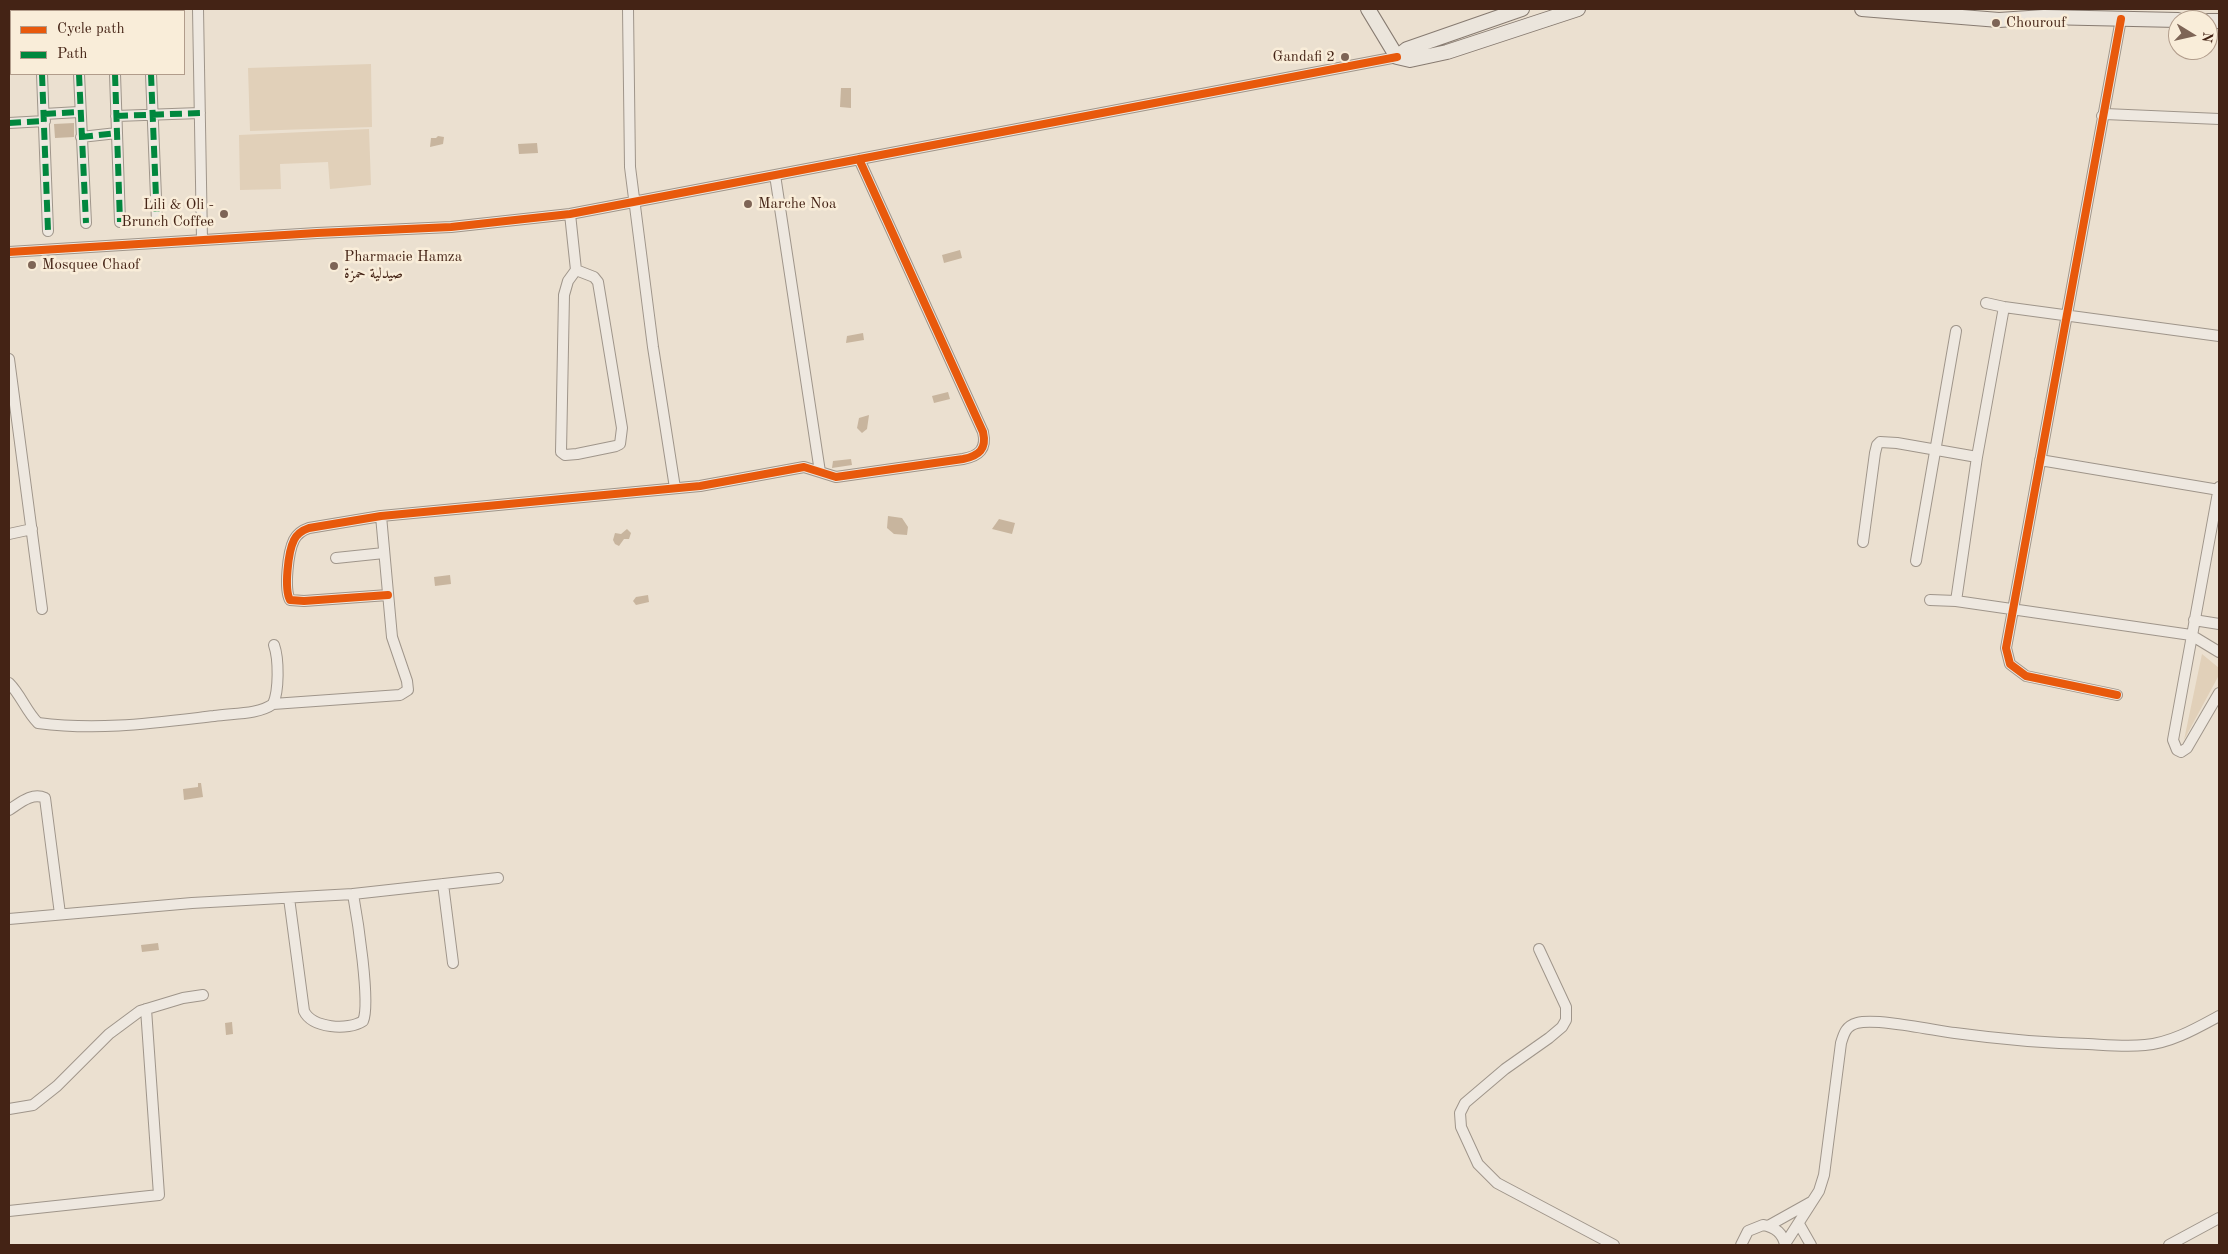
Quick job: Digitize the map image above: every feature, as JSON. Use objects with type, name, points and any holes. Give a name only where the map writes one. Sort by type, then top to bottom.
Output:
[{"type":"main road","points":[[1368,9],[1397,57],[1410,60],[1448,52],[1578,9]]},
{"type":"main road","points":[[1397,57],[1406,49],[1522,9]]},
{"type":"main road","points":[[1862,9],[1935,11],[1982,19],[2034,14],[2044,16],[2168,20]]},
{"type":"street","points":[[198,9],[202,240]]},
{"type":"street","points":[[628,9],[630,167],[653,347],[675,488]]},
{"type":"street","points":[[2117,695],[2026,676],[2010,664],[2006,648],[2011,610],[2121,18]]},
{"type":"street","points":[[9,252],[451,226],[570,214],[1397,57]]},
{"type":"street","points":[[42,75],[48,231]]},
{"type":"street","points":[[79,75],[79,112],[86,223]]},
{"type":"street","points":[[114,75],[120,222]]},
{"type":"street","points":[[151,75],[157,222]]},
{"type":"street","points":[[9,123],[79,112]]},
{"type":"street","points":[[116,116],[200,113]]},
{"type":"street","points":[[2102,116],[2105,114],[2219,119]]},
{"type":"street","points":[[81,137],[117,133]]},
{"type":"street","points":[[388,595],[292,602],[288,598],[287,592],[292,547],[296,537],[303,530],[381,516],[719,484],[804,467],[836,477],[963,459],[973,457],[981,452],[985,441],[983,432],[859,159]]},
{"type":"street","points":[[774,175],[820,472]]},
{"type":"street","points":[[570,214],[576,270],[568,281],[564,295],[559,442],[561,452],[569,455],[616,446],[620,444],[622,436],[598,282],[594,277],[576,270]]},
{"type":"street","points":[[1986,303],[2067,316],[2219,336]]},
{"type":"street","points":[[1956,601],[1977,457],[2004,307]]},
{"type":"street","points":[[1916,561],[1956,331]]},
{"type":"street","points":[[9,360],[12,404],[32,529],[42,609]]},
{"type":"street","points":[[1863,542],[1877,445],[1880,442],[1887,441],[1977,457]]},
{"type":"street","points":[[2040,460],[2219,488],[2191,635],[2173,740],[2174,748],[2181,752],[2186,748],[2219,693]]},
{"type":"street","points":[[9,683],[19,693],[29,715],[38,724],[49,725],[141,725],[262,709],[273,704],[405,693],[408,687],[392,637],[381,516]]},
{"type":"street","points":[[9,534],[32,529]]},
{"type":"street","points":[[336,558],[384,553]]},
{"type":"street","points":[[1930,600],[1956,601],[2191,635],[2219,652]]},
{"type":"street","points":[[2194,620],[2219,624]]},
{"type":"street","points":[[273,704],[276,696],[277,663],[274,645]]},
{"type":"street","points":[[9,810],[29,798],[37,796],[45,798],[60,914]]},
{"type":"street","points":[[9,919],[192,903],[353,894],[498,878]]},
{"type":"street","points":[[443,884],[452,963]]},
{"type":"street","points":[[289,898],[306,1017],[316,1023],[352,1025],[363,1020],[366,1008],[361,946],[353,894]]},
{"type":"street","points":[[1539,949],[1566,1007],[1566,1020],[1562,1027],[1505,1069],[1465,1102],[1460,1118],[1461,1127],[1478,1164],[1497,1183],[1614,1245]]},
{"type":"street","points":[[9,1109],[33,1105],[57,1086],[109,1034],[140,1011],[183,998],[204,995]]},
{"type":"street","points":[[9,1211],[159,1195],[146,1009]]},
{"type":"street","points":[[1768,1226],[1777,1230],[1785,1245],[1819,1191],[1824,1175],[1841,1042],[1844,1032],[1851,1025],[1874,1022],[1975,1036],[2044,1043],[2124,1046],[2148,1045],[2169,1039],[2189,1032],[2219,1016]]},
{"type":"street","points":[[1741,1245],[1745,1235],[1753,1228],[1768,1226],[1812,1202]]},
{"type":"street","points":[[2169,1245],[2219,1218]]},
{"type":"street","points":[[1799,1224],[1811,1245]]},
{"type":"shaded area","points":[[371,64],[372,127],[250,131],[248,68]]},
{"type":"shaded area","points":[[841,88],[851,88],[851,108],[840,107]]},
{"type":"shaded area","points":[[74,123],[74,137],[55,138],[54,124]]},
{"type":"shaded area","points":[[369,129],[371,185],[330,189],[328,162],[280,164],[281,189],[240,190],[239,135]]},
{"type":"shaded area","points":[[444,137],[443,144],[430,147],[431,138]]},
{"type":"shaded area","points":[[537,143],[538,153],[519,154],[518,144]]},
{"type":"shaded area","points":[[960,250],[962,258],[944,263],[942,255]]},
{"type":"shaded area","points":[[863,333],[864,340],[846,343],[847,336]]},
{"type":"shaded area","points":[[948,392],[950,399],[934,403],[932,396]]},
{"type":"shaded area","points":[[869,415],[867,429],[862,433],[857,428],[859,418]]},
{"type":"shaded area","points":[[851,459],[852,465],[832,468],[833,461]]},
{"type":"shaded area","points":[[888,516],[902,518],[908,527],[907,535],[894,534],[887,528]]},
{"type":"shaded area","points":[[999,519],[1015,523],[1012,534],[992,529]]},
{"type":"shaded area","points":[[627,529],[631,533],[629,539],[624,539],[619,546],[615,544],[613,540],[615,533],[621,534]]},
{"type":"shaded area","points":[[450,575],[451,584],[435,586],[434,577]]},
{"type":"shaded area","points":[[648,595],[649,602],[636,605],[633,601],[636,597]]},
{"type":"shaded area","points":[[2202,654],[2219,668],[2219,675],[2184,740]]},
{"type":"shaded area","points":[[198,783],[201,783],[203,797],[184,800],[183,789],[198,787]]},
{"type":"shaded area","points":[[158,943],[159,950],[142,952],[141,945]]},
{"type":"shaded area","points":[[232,1022],[233,1034],[226,1035],[225,1023]]},
{"type":"marked path","points":[[42,75],[48,231]]},
{"type":"marked path","points":[[79,75],[86,223]]},
{"type":"marked path","points":[[115,75],[120,222]]},
{"type":"marked path","points":[[151,75],[157,222]]},
{"type":"marked path","points":[[44,114],[79,112]]},
{"type":"marked path","points":[[116,116],[200,113]]},
{"type":"marked path","points":[[9,123],[45,121]]},
{"type":"marked path","points":[[81,137],[117,133]]},
{"type":"cycle path","points":[[2117,695],[2026,676],[2010,664],[2006,648],[2121,19]]},
{"type":"cycle path","points":[[9,252],[317,233],[451,227],[570,214],[1397,57]]},
{"type":"cycle path","points":[[388,595],[304,601],[290,600],[287,588],[288,570],[290,553],[295,538],[300,532],[309,528],[381,516],[700,486],[804,467],[836,477],[963,459],[981,451],[984,443],[983,432],[859,159]]},
{"type":"place","name":"Chourouf","points":[[1996,23]]},
{"type":"place","name":"Gandafi 2","points":[[1345,57]]},
{"type":"place","name":"Marche Noa","points":[[748,204]]},
{"type":"place","name":"Lili & Oli - Brunch Coffee","points":[[224,214]]},
{"type":"place","name":"Mosquee Chaof","points":[[32,265]]},
{"type":"place","name":"Pharmacie Hamza صيدلية حمزة","points":[[334,266]]}]
